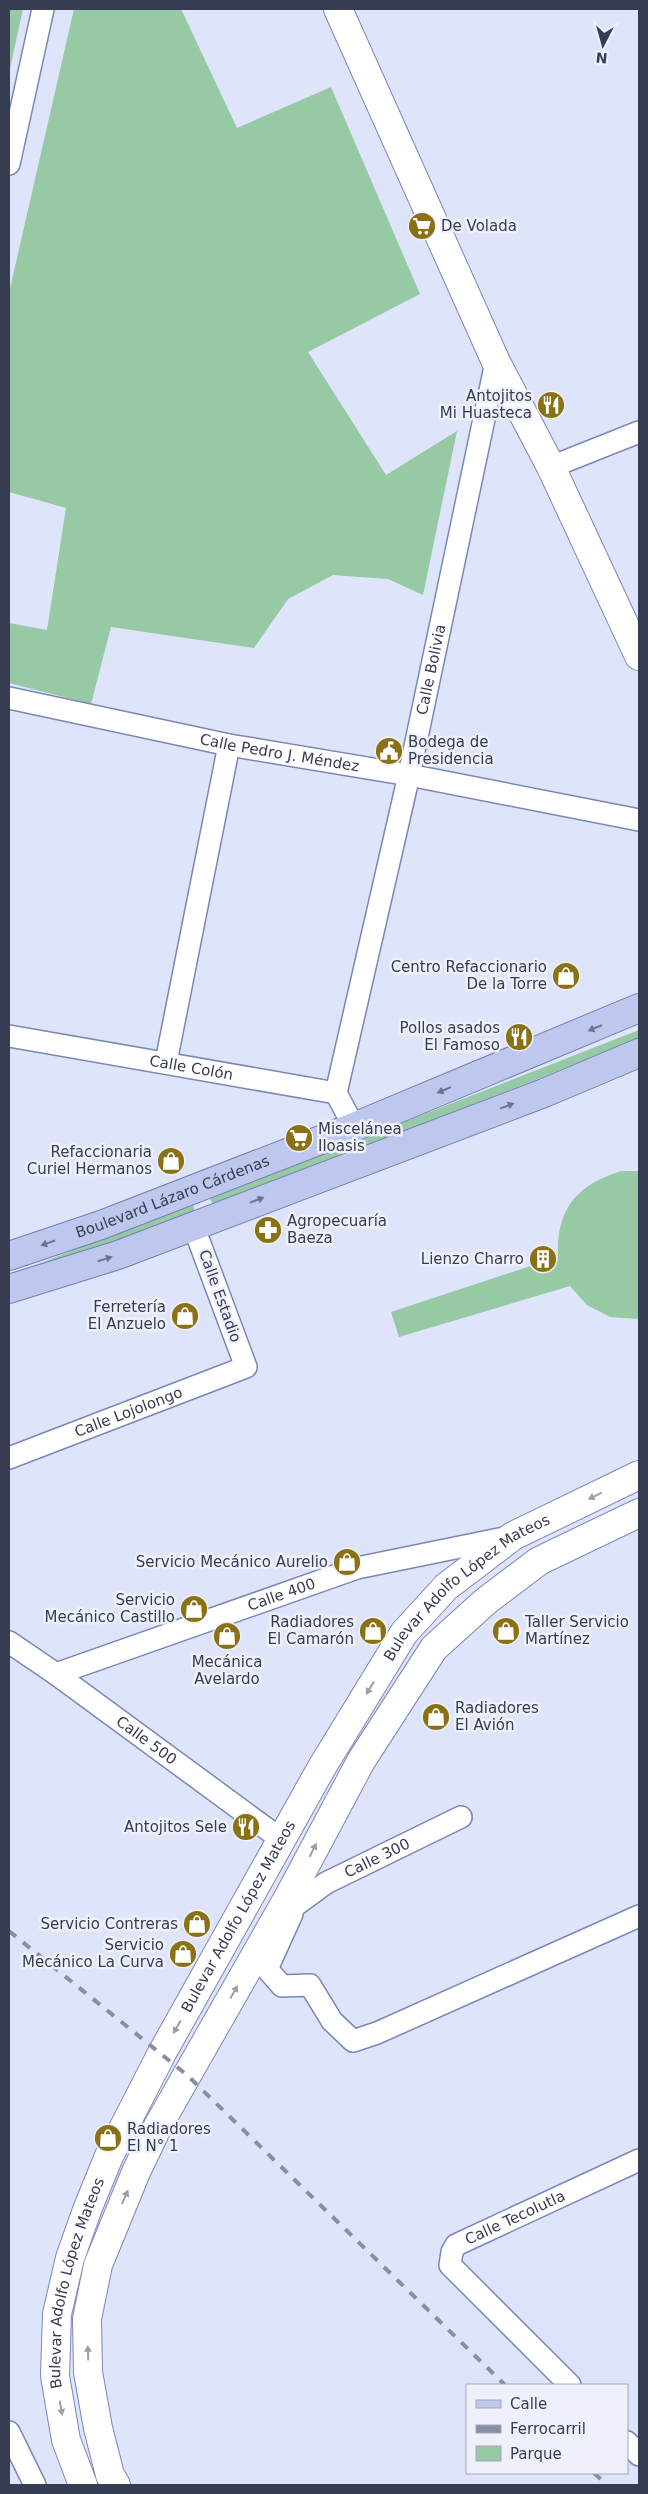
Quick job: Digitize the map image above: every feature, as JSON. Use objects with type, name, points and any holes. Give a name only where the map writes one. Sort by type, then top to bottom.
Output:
[{"type":"main road","points":[[338,9],[496,362],[551,467],[639,656]]},
{"type":"main road","name":"Boulevard Lázaro Cárdenas","points":[[9,1256],[101,1225],[354,1127],[639,1008]]},
{"type":"main road","points":[[9,1289],[118,1255],[544,1092],[639,1053]]},
{"type":"main road","name":"Bulevar Adolfo López Mateos","points":[[83,2485],[66,2440],[55,2376],[57,2314],[70,2258],[109,2156],[162,2053],[322,1767],[404,1633],[446,1587],[513,1536],[639,1475]]},
{"type":"main road","name":"Bulevar Adolfo López Mateos","points":[[116,2485],[110,2475],[98,2428],[88,2372],[87,2319],[98,2265],[132,2180],[158,2126],[292,1901],[362,1761],[434,1648],[486,1601],[539,1561],[639,1513]]},
{"type":"street","points":[[9,164],[43,9]]},
{"type":"street","name":"Calle Bolivia","points":[[336,1093],[410,774],[496,362]]},
{"type":"street","points":[[551,467],[639,432]]},
{"type":"street","name":"Calle Pedro J. Méndez","points":[[9,698],[230,745],[410,774],[639,820]]},
{"type":"street","points":[[166,1062],[230,745]]},
{"type":"street","name":"Calle Colón","points":[[9,1036],[336,1093]]},
{"type":"street","points":[[336,1093],[354,1127]]},
{"type":"street","name":"Calle Estadio","points":[[193,1225],[246,1367]]},
{"type":"street","name":"Calle Lojolongo","points":[[9,1458],[246,1367]]},
{"type":"street","name":"Calle 400","points":[[56,1674],[357,1568],[513,1536]]},
{"type":"street","name":"Calle 500","points":[[9,1642],[56,1674],[282,1840]]},
{"type":"street","name":"Calle 300","points":[[292,1901],[461,1817]]},
{"type":"street","points":[[292,1901],[267,1969],[282,1986],[310,1986],[332,2021],[353,2041],[377,2033],[639,1916]]},
{"type":"street","name":"Calle Tecolutla","points":[[569,2384],[450,2265],[452,2252],[456,2245],[639,2160]]},
{"type":"street","points":[[9,2432],[35,2485]]},
{"type":"street","points":[[628,2443],[639,2455]]},
{"type":"green space","points":[[9,9],[23,9],[9,73]]},
{"type":"green space","points":[[74,9],[181,9],[237,128],[331,87],[420,294],[308,352],[386,475],[457,431],[423,595],[388,579],[333,575],[288,599],[254,648],[111,627],[91,704],[9,683],[9,623],[47,630],[66,508],[9,492],[9,293]]},
{"type":"green space","points":[[639,1030],[639,1039],[214,1207],[210,1198]]},
{"type":"green space","points":[[622,1171],[639,1171],[639,1319],[610,1317],[587,1305],[570,1286],[399,1337],[391,1312],[558,1257],[558,1240],[561,1225],[572,1201],[581,1191],[593,1183]]},
{"type":"green space","points":[[192,1202],[195,1211],[38,1272],[9,1276]]},
{"type":"railway","points":[[9,1931],[187,2075],[504,2384]]},
{"type":"railway","points":[[595,2474],[607,2485]]},
{"type":"place","name":"De Volada","points":[[422,226]]},
{"type":"place","name":"Antojitos Mi Huasteca","points":[[551,405]]},
{"type":"place","name":"Bodega de Presidencia","points":[[389,751]]},
{"type":"place","name":"Centro Refaccionario De la Torre","points":[[566,976]]},
{"type":"place","name":"Pollos asados El Famoso","points":[[519,1037]]},
{"type":"place","name":"Miscelánea Iloasis","points":[[299,1138]]},
{"type":"place","name":"Refaccionaria Curiel Hermanos","points":[[171,1161]]},
{"type":"place","name":"Agropecuaría Baeza","points":[[268,1230]]},
{"type":"place","name":"Lienzo Charro","points":[[543,1259]]},
{"type":"place","name":"Ferretería El Anzuelo","points":[[185,1316]]},
{"type":"place","name":"Servicio Mecánico Aurelio","points":[[347,1562]]},
{"type":"place","name":"Servicio Mecánico Castillo","points":[[194,1609]]},
{"type":"place","name":"Radiadores El Camarón","points":[[373,1631]]},
{"type":"place","name":"Taller Servicio Martínez","points":[[506,1631]]},
{"type":"place","name":"Mecánica Avelardo","points":[[227,1636]]},
{"type":"place","name":"Radiadores El Avión","points":[[436,1717]]},
{"type":"place","name":"Antojitos Sele","points":[[246,1827]]},
{"type":"place","name":"Servicio Contreras","points":[[197,1924]]},
{"type":"place","name":"Servicio Mecánico La Curva","points":[[183,1954]]},
{"type":"place","name":"Radiadores El N° 1","points":[[108,2138]]}]
